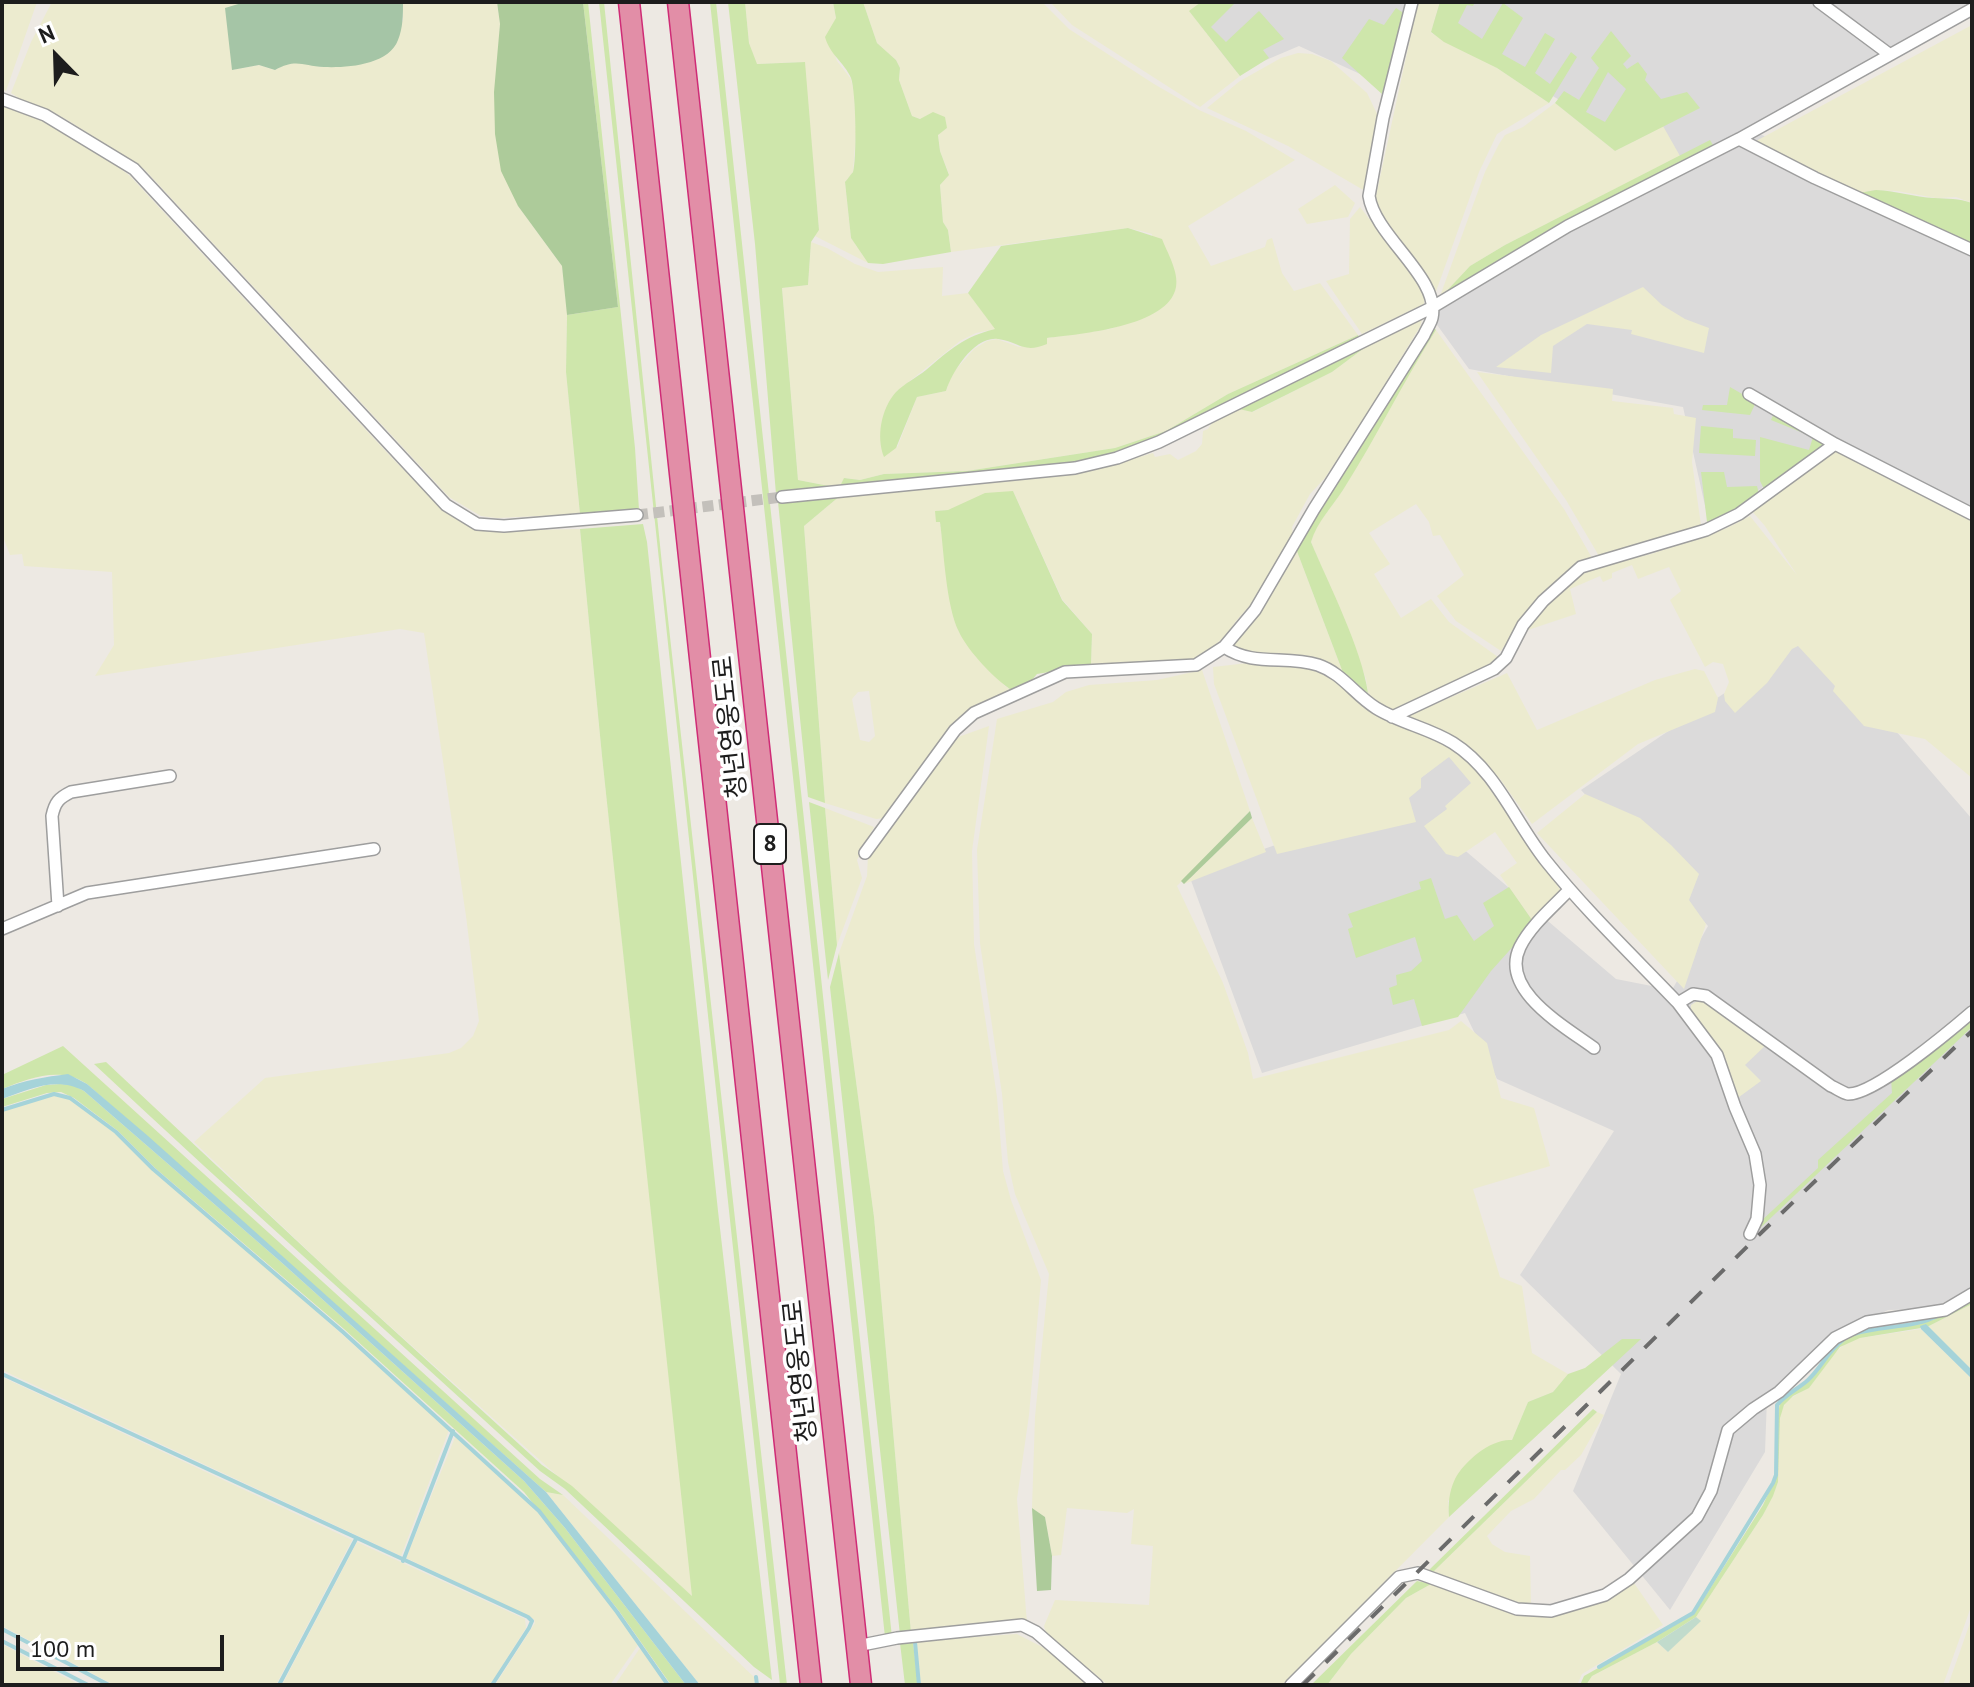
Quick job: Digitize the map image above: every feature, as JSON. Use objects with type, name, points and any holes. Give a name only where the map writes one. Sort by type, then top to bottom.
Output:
[{"type":"highway","name":"청년영웅도로","points":[[629,2],[811,1685]]},
{"type":"highway","name":"청년영웅도로","points":[[678,2],[861,1685]]},
{"type":"street","points":[[865,853],[955,730],[974,713],[1065,672],[1196,665],[1224,647],[1255,610],[1433,316],[1423,281],[1378,220],[1369,196],[1383,118],[1412,2]]},
{"type":"street","points":[[1819,2],[1889,54]]},
{"type":"street","points":[[782,497],[1075,468],[1117,458],[1159,442],[1431,308],[1568,226],[1739,139],[1972,9]]},
{"type":"street","points":[[2,99],[45,115],[134,169],[446,505],[477,524],[504,526],[637,515]]},
{"type":"street","points":[[1739,139],[1815,178],[1972,250]]},
{"type":"street","points":[[1749,394],[1835,444],[1972,514]]},
{"type":"street","points":[[1392,717],[1494,669],[1506,658],[1523,625],[1543,601],[1581,567],[1706,530],[1739,514],[1835,444]]},
{"type":"street","points":[[1224,647],[1239,656],[1303,661],[1322,667],[1346,681],[1373,707],[1450,741],[1471,756],[1491,779],[1533,844],[1569,890],[1678,1003],[1717,1055],[1755,1154],[1760,1185],[1757,1219],[1750,1234]]},
{"type":"street","points":[[58,906],[52,816],[60,797],[71,792],[170,776]]},
{"type":"street","points":[[2,929],[87,893],[374,849]]},
{"type":"street","points":[[1569,890],[1530,931],[1519,948],[1514,968],[1523,989],[1552,1017],[1594,1048]]},
{"type":"street","points":[[1678,1003],[1693,994],[1706,996],[1831,1086],[1848,1094],[1869,1088],[1895,1071],[1972,1012]]},
{"type":"street","points":[[1291,1685],[1399,1577],[1418,1573],[1517,1609],[1551,1611],[1605,1595],[1629,1579],[1697,1517],[1711,1491],[1728,1430],[1779,1392],[1835,1338],[1867,1322],[1945,1310],[1972,1294]]},
{"type":"street","points":[[857,1646],[897,1638],[1022,1625],[1036,1632],[1097,1685]]},
{"type":"shaded area","points":[[1208,2],[1972,2],[1972,12],[1760,134],[1972,237],[1972,523],[1822,441],[1710,528],[1683,407],[1469,369],[1427,311],[1667,162],[1414,16],[1371,79],[1299,46],[1233,74],[1193,10]]},
{"type":"shaded area","points":[[1812,634],[1972,819],[1972,1287],[1932,1309],[1888,1310],[1819,1345],[1767,1398],[1765,1452],[1670,1610],[1573,1491],[1621,1374],[1520,1275],[1614,1131],[1497,1079],[1465,1013],[1262,1073],[1189,875],[1382,808],[1455,751],[1482,786],[1441,830],[1616,979],[1672,990],[1708,926],[1581,790]]},
{"type":"green space","points":[[2,2],[37,2],[6,91],[2,89]]},
{"type":"green space","points":[[52,2],[245,2],[232,70],[259,65],[275,70],[286,64],[302,62],[321,67],[403,21],[403,2],[497,2],[500,24],[498,57],[518,206],[562,266],[567,310],[566,372],[580,514],[481,516],[449,497],[144,169],[69,121],[11,93],[31,42]]},
{"type":"green space","points":[[245,2],[403,2],[402,26],[393,48],[377,60],[366,63],[333,67],[294,64],[275,70],[259,65],[232,70],[225,8]]},
{"type":"green space","points":[[497,2],[583,2],[618,307],[567,315],[562,266],[518,206],[501,171],[495,134],[494,92],[500,24]]},
{"type":"green space","points":[[583,2],[588,2],[639,510],[580,514],[566,372],[567,315],[618,307]]},
{"type":"green space","points":[[599,2],[604,2],[663,574],[787,1685],[780,1685]]},
{"type":"green space","points":[[710,2],[716,2],[892,1637],[885,1637]]},
{"type":"green space","points":[[728,2],[745,2],[749,43],[757,64],[805,62],[819,230],[811,242],[808,285],[782,288],[798,480],[838,488],[776,494],[755,244]]},
{"type":"green space","points":[[745,2],[833,2],[835,55],[851,79],[854,92],[856,132],[853,172],[845,182],[851,238],[868,263],[815,236],[819,230],[804,62],[756,64],[749,43]]},
{"type":"green space","points":[[833,2],[863,2],[877,43],[896,60],[900,68],[899,80],[912,116],[920,119],[933,112],[945,117],[947,128],[938,135],[949,175],[940,185],[943,222],[948,230],[951,252],[883,264],[868,263],[851,238],[845,182],[854,165],[854,96],[851,78],[825,37],[836,18]]},
{"type":"green space","points":[[863,2],[1042,2],[1069,29],[1154,84],[1295,160],[1188,226],[1211,266],[1265,247],[1267,240],[1272,238],[1282,273],[1294,291],[1320,283],[1358,335],[1228,394],[1166,431],[1115,448],[967,471],[884,474],[860,480],[845,478],[839,488],[798,480],[782,288],[808,285],[811,242],[878,272],[943,267],[942,296],[968,293],[996,329],[976,333],[960,341],[896,392],[897,448],[917,397],[946,391],[951,375],[974,349],[987,341],[997,339],[1019,347],[1047,338],[1110,329],[1158,311],[1152,234],[1145,232],[1128,228],[951,252],[948,230],[943,222],[940,185],[949,174],[940,151],[938,134],[947,128],[912,116],[899,80],[900,68],[896,60],[877,43]]},
{"type":"green space","points":[[1050,2],[1201,2],[1190,12],[1240,76],[1200,107],[1072,25]]},
{"type":"green space","points":[[1201,2],[1236,2],[1211,27],[1226,42],[1259,11],[1284,39],[1263,50],[1269,58],[1240,76],[1189,11]]},
{"type":"green space","points":[[1418,2],[1440,2],[1431,33],[1497,68],[1549,103],[1497,134],[1479,172],[1434,297],[1374,205]]},
{"type":"green space","points":[[1440,2],[1475,2],[1473,6],[1467,5],[1458,23],[1482,39],[1503,3],[1523,18],[1502,54],[1525,67],[1545,33],[1555,39],[1535,73],[1550,84],[1571,52],[1577,57],[1549,103],[1497,68],[1444,42],[1431,32]]},
{"type":"green space","points":[[1396,8],[1405,14],[1382,94],[1342,58],[1369,19],[1384,25]]},
{"type":"green space","points":[[1972,25],[1972,203],[1956,197],[1936,198],[1897,191],[1859,193],[1756,141]]},
{"type":"green space","points":[[1611,31],[1631,56],[1623,64],[1627,69],[1638,62],[1647,74],[1645,80],[1661,99],[1687,92],[1700,108],[1615,151],[1555,103],[1564,91],[1579,100],[1599,68],[1591,58]],"holes":[[[1608,72],[1626,89],[1605,122],[1586,112]]]},
{"type":"green space","points":[[1298,53],[1331,61],[1367,93],[1380,120],[1365,191],[1288,146],[1207,108],[1240,81],[1281,58]]},
{"type":"green space","points":[[1555,103],[1615,151],[1663,126],[1680,156],[1505,245],[1470,266],[1439,299],[1485,172],[1499,144],[1505,135],[1523,127]]},
{"type":"green space","points":[[2,106],[43,120],[107,158],[130,176],[443,510],[461,522],[484,531],[580,529],[693,1597],[344,1285],[194,1142],[265,1078],[449,1053],[461,1048],[473,1036],[479,1021],[424,633],[400,629],[95,676],[114,645],[112,572],[24,566],[22,554],[10,555],[2,534]]},
{"type":"green space","points":[[1710,140],[1714,147],[1439,299],[1470,266],[1505,245]]},
{"type":"green space","points":[[1335,185],[1355,203],[1348,217],[1307,224],[1298,209]]},
{"type":"green space","points":[[1876,190],[1972,203],[1972,245],[1859,193]]},
{"type":"green space","points":[[1360,207],[1420,284],[1425,295],[1424,304],[1362,334],[1326,281],[1349,274],[1350,219]]},
{"type":"green space","points":[[1128,228],[1162,239],[1176,275],[1176,287],[1170,301],[1141,320],[1100,331],[1047,338],[1047,344],[1039,347],[1027,348],[998,339],[981,343],[959,365],[946,391],[917,397],[896,448],[884,457],[880,441],[881,423],[896,392],[958,345],[995,329],[968,293],[1001,246]]},
{"type":"green space","points":[[1643,287],[1662,305],[1685,319],[1709,328],[1704,353],[1631,334],[1632,330],[1587,324],[1553,346],[1551,373],[1496,367],[1541,335]]},
{"type":"green space","points":[[1423,315],[1420,327],[1364,418],[1325,478],[1310,494],[1292,527],[1293,536],[1261,593],[1226,636],[1200,657],[1185,661],[1091,665],[1092,634],[1062,599],[1013,491],[936,511],[951,603],[959,632],[1005,686],[1013,691],[970,710],[953,723],[884,818],[876,819],[825,803],[804,526],[841,495],[1012,481],[1091,471],[1153,453],[1155,457],[1170,454],[1178,460],[1196,451],[1202,444],[1203,431],[1214,420],[1239,409],[1253,412],[1332,372],[1375,340]],"holes":[[[869,691],[875,736],[869,742],[860,740],[852,699],[858,692]]]},
{"type":"green space","points":[[1432,325],[1436,330],[1311,542],[1352,637],[1368,693],[1345,678],[1295,546]]},
{"type":"green space","points":[[1436,330],[1564,509],[1592,558],[1570,569],[1532,605],[1501,651],[1456,621],[1437,596],[1464,575],[1440,535],[1433,536],[1429,522],[1416,504],[1369,533],[1390,564],[1374,574],[1401,618],[1431,599],[1449,622],[1498,657],[1493,666],[1394,712],[1381,708],[1368,693],[1352,641],[1311,542],[1314,530],[1343,490],[1402,383]]},
{"type":"green space","points":[[1358,335],[1361,340],[1118,455],[1075,464],[839,488],[844,478],[860,480],[884,474],[967,471],[1115,448],[1166,431],[1228,394]]},
{"type":"green space","points":[[1375,340],[1332,372],[1252,412],[1239,409]]},
{"type":"green space","points":[[1477,372],[1613,389],[1612,401],[1673,408],[1674,414],[1696,418],[1692,462],[1701,525],[1599,556],[1566,500]]},
{"type":"green space","points":[[1730,387],[1756,402],[1750,415],[1702,410],[1703,405],[1727,405]]},
{"type":"green space","points":[[1775,411],[1832,444],[1765,491],[1760,481],[1760,437],[1809,450],[1813,437],[1771,420]]},
{"type":"green space","points":[[1701,426],[1733,429],[1733,438],[1756,440],[1755,456],[1699,453]]},
{"type":"green space","points":[[1838,449],[1972,520],[1972,778],[1925,739],[1864,726],[1833,691],[1835,686],[1798,646],[1792,649],[1767,683],[1735,713],[1725,701],[1724,694],[1729,682],[1723,664],[1713,662],[1705,667],[1670,600],[1681,591],[1669,567],[1638,579],[1632,565],[1612,573],[1612,578],[1603,582],[1600,576],[1570,589],[1576,614],[1522,632],[1568,583],[1588,569],[1651,554],[1727,528],[1750,516],[1797,575],[1751,510]]},
{"type":"green space","points":[[1701,472],[1724,472],[1727,487],[1757,486],[1759,494],[1734,513],[1707,522]]},
{"type":"green space","points":[[1013,491],[1062,600],[1092,634],[1091,665],[1037,674],[1013,691],[983,664],[959,632],[951,608],[940,522],[936,522],[935,511],[948,510],[985,493]]},
{"type":"green space","points":[[841,495],[804,526],[825,803],[808,797],[778,502]]},
{"type":"green space","points":[[643,524],[772,1680],[754,1667],[565,1489],[540,1471],[94,1064],[106,1062],[344,1285],[692,1596],[580,529]]},
{"type":"green space","points":[[1295,546],[1345,678],[1323,664],[1263,657],[1236,649],[1233,642]]},
{"type":"green space","points":[[1248,663],[1295,665],[1324,672],[1468,758],[1562,892],[1534,923],[1500,875],[1517,863],[1495,832],[1458,857],[1446,854],[1424,826],[1447,809],[1445,806],[1471,783],[1449,757],[1421,778],[1421,788],[1409,798],[1416,822],[1277,854],[1214,684],[1213,667]]},
{"type":"green space","points":[[1695,669],[1704,671],[1718,698],[1715,712],[1638,744],[1532,824],[1500,779],[1470,748],[1454,737],[1405,717],[1507,673],[1537,730],[1655,680]]},
{"type":"green space","points":[[1202,670],[1250,811],[1177,886],[1223,983],[1248,1053],[1253,1079],[1449,1030],[1461,1021],[1487,1043],[1501,1098],[1534,1108],[1550,1166],[1473,1189],[1500,1277],[1522,1286],[1532,1353],[1568,1374],[1553,1392],[1528,1402],[1512,1440],[1448,1501],[1449,1517],[1282,1685],[1108,1685],[1046,1633],[1044,1626],[1055,1600],[1149,1605],[1153,1546],[1131,1544],[1134,1509],[1127,1513],[1067,1508],[1061,1555],[1052,1556],[1045,1517],[1032,1508],[1035,1417],[1049,1274],[1015,1194],[1008,1162],[1002,1094],[980,943],[977,850],[997,719],[1053,702],[1066,692],[1089,685],[1157,680]]},
{"type":"green space","points":[[989,726],[972,851],[974,944],[997,1097],[1003,1171],[1041,1280],[1029,1415],[1017,1499],[1027,1623],[911,1633],[874,1217],[839,953],[867,876],[868,855],[953,741]]},
{"type":"green space","points":[[1585,794],[1640,818],[1699,874],[1689,900],[1706,924],[1684,989],[1537,833]]},
{"type":"green space","points":[[809,802],[825,808],[837,945],[828,980]]},
{"type":"green space","points":[[825,808],[874,827],[857,860],[862,878],[837,945]]},
{"type":"green space","points":[[1250,811],[1252,818],[1184,884],[1181,881]]},
{"type":"green space","points":[[1252,818],[1266,852],[1184,884]]},
{"type":"green space","points":[[1431,878],[1445,919],[1457,915],[1474,941],[1494,926],[1483,903],[1509,887],[1534,923],[1491,971],[1458,1017],[1422,1026],[1414,999],[1393,1005],[1389,988],[1397,985],[1396,975],[1411,971],[1422,961],[1415,937],[1356,958],[1348,929],[1353,927],[1348,914],[1421,889],[1419,882]]},
{"type":"green space","points":[[839,953],[874,1217],[911,1633],[900,1635],[830,987]]},
{"type":"green space","points":[[1702,998],[1766,1045],[1745,1065],[1761,1081],[1735,1100],[1691,1012],[1691,1005]]},
{"type":"green space","points":[[1972,1018],[1972,1027],[1756,1232],[1759,1223],[1818,1168],[1818,1160],[1892,1093],[1891,1078]]},
{"type":"green space","points":[[63,1046],[540,1479],[563,1495],[546,1492],[87,1084],[56,1075],[34,1078],[2,1089],[2,1075]]},
{"type":"green space","points":[[46,1085],[73,1085],[84,1091],[281,1262],[524,1481],[565,1528],[686,1685],[671,1685],[619,1611],[524,1492],[344,1329],[155,1168],[118,1131],[61,1092],[47,1093],[2,1107],[2,1099]]},
{"type":"green space","points":[[52,1095],[69,1099],[116,1134],[153,1171],[260,1261],[449,1430],[401,1556],[2,1370],[2,1111]]},
{"type":"green space","points":[[1972,1297],[1972,1304],[1927,1327],[1860,1338],[1840,1347],[1809,1388],[1784,1405],[1780,1418],[1778,1482],[1773,1496],[1696,1617],[1657,1642],[1592,1676],[1586,1685],[1580,1685],[1584,1676],[1694,1614],[1763,1505],[1777,1474],[1780,1402],[1808,1382],[1848,1337],[1932,1320]]},
{"type":"green space","points":[[1972,1304],[1972,1370],[1927,1327]]},
{"type":"green space","points":[[1921,1329],[1972,1379],[1972,1604],[1943,1685],[1586,1685],[1592,1676],[1657,1642],[1668,1652],[1700,1620],[1696,1617],[1763,1515],[1778,1482],[1780,1418],[1788,1400],[1809,1387],[1847,1342]]},
{"type":"green space","points":[[1622,1339],[1641,1339],[1449,1517],[1451,1489],[1465,1465],[1488,1447],[1512,1440],[1528,1402],[1553,1392],[1568,1374],[1585,1368]]},
{"type":"green space","points":[[2,1377],[352,1540],[276,1685],[114,1685],[2,1626]]},
{"type":"green space","points":[[1593,1409],[1597,1412],[1432,1573],[1429,1570]]},
{"type":"green space","points":[[1597,1412],[1604,1415],[1581,1455],[1561,1470],[1534,1499],[1511,1511],[1487,1536],[1492,1544],[1505,1552],[1530,1556],[1531,1606],[1519,1606],[1432,1573]]},
{"type":"green space","points":[[456,1435],[538,1512],[617,1613],[638,1645],[610,1685],[495,1685],[535,1623],[534,1619],[406,1558]]},
{"type":"green space","points":[[546,1492],[563,1495],[754,1677],[755,1685],[700,1685]]},
{"type":"green space","points":[[1032,1508],[1045,1517],[1052,1556],[1051,1590],[1037,1591]]},
{"type":"green space","points":[[357,1542],[525,1619],[526,1628],[490,1685],[282,1685]]},
{"type":"green space","points":[[1417,1581],[1431,1584],[1406,1598],[1351,1654],[1327,1685],[1311,1685]]},
{"type":"green space","points":[[1634,1583],[1663,1625],[1582,1674],[1577,1685],[1327,1685],[1351,1654],[1406,1598],[1431,1584],[1475,1596],[1517,1616],[1551,1617],[1595,1605]]},
{"type":"green space","points":[[1696,1617],[1701,1621],[1668,1652],[1657,1642]]},
{"type":"green space","points":[[1972,1617],[1972,1685],[1948,1685],[1957,1660]]},
{"type":"green space","points":[[1017,1634],[1044,1648],[1091,1685],[921,1685],[916,1641]]},
{"type":"green space","points":[[913,1642],[918,1685],[905,1685],[900,1643]]},
{"type":"green space","points":[[2,1644],[51,1670],[80,1685],[2,1685]]},
{"type":"green space","points":[[640,1648],[666,1685],[615,1685]]},
{"type":"water","points":[[68,1074],[87,1084],[148,1136],[546,1492],[700,1685],[686,1685],[565,1528],[524,1481],[281,1262],[84,1091],[53,1084],[2,1099],[2,1089],[35,1079]]},
{"type":"water","points":[[1926,1324],[1972,1370],[1972,1379],[1921,1329],[1920,1326]]},
{"type":"waterway","points":[[2,1110],[54,1094],[70,1098],[116,1132],[153,1169],[343,1332],[539,1511],[617,1612],[668,1685]]},
{"type":"waterway","points":[[1854,1334],[1919,1323],[1939,1315]]},
{"type":"waterway","points":[[1599,1667],[1693,1613],[1773,1483],[1776,1475],[1777,1405],[1808,1380],[1843,1340]]},
{"type":"waterway","points":[[2,1374],[528,1617],[532,1621],[529,1628],[492,1685]]},
{"type":"waterway","points":[[403,1561],[453,1431]]},
{"type":"waterway","points":[[279,1685],[356,1539]]},
{"type":"waterway","points":[[2,1629],[109,1685]]},
{"type":"waterway","points":[[2,1641],[88,1685]]},
{"type":"waterway","points":[[915,1642],[919,1685]]},
{"type":"waterway","points":[[756,1677],[757,1685]]},
{"type":"tunnel","points":[[637,515],[782,497]]},
{"type":"railway","points":[[1303,1685],[1763,1231],[1972,1031]]}]
